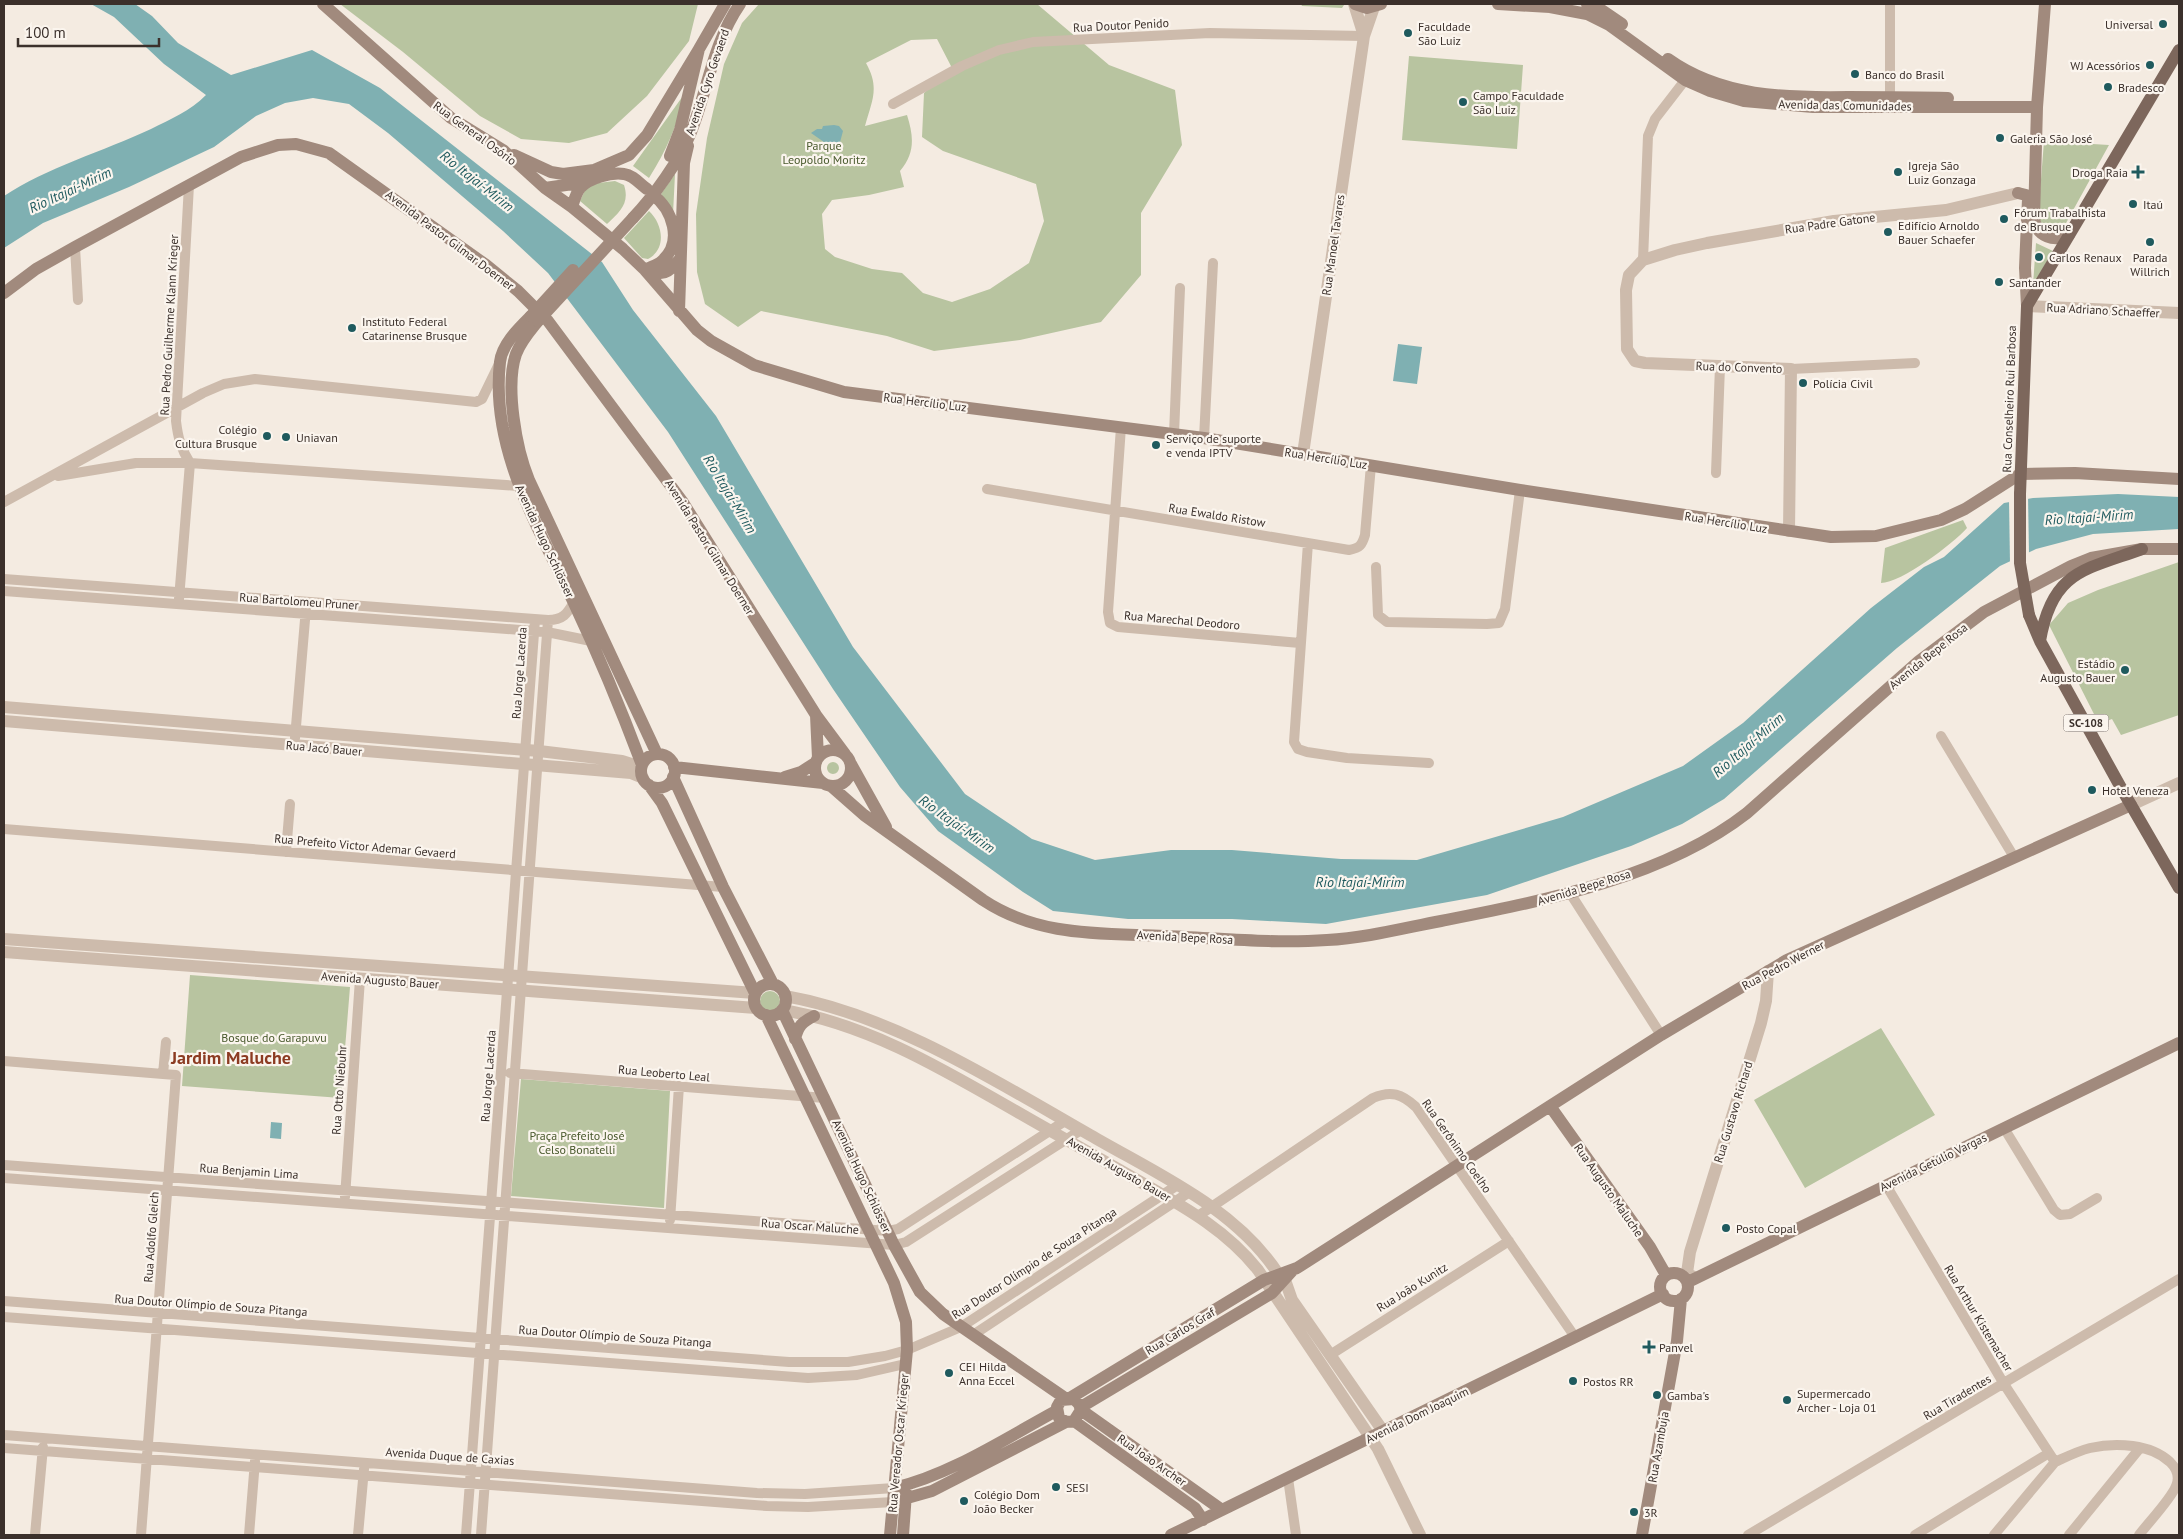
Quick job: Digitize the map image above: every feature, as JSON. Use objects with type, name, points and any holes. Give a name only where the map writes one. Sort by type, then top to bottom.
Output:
[{"type":"main road","name":"Rua General Osório","points":[[322,4],[451,118],[503,150],[545,188],[572,207],[609,238]]},
{"type":"main road","name":"Avenida Cyro Gevaerd","points":[[650,192],[666,164],[680,130],[699,49],[724,4]]},
{"type":"main road","name":"Avenida Cyro Gevaerd","points":[[534,318],[634,212],[690,134],[717,48],[730,19],[740,4]]},
{"type":"main road","points":[[1354,4],[1367,8],[1378,5]]},
{"type":"main road","name":"Avenida das Comunidades","points":[[1499,4],[1550,7],[1598,19],[1688,77],[1716,84],[1745,96],[1800,102],[2037,102]]},
{"type":"main road","name":"Avenida das Comunidades","points":[[1587,4],[1612,17],[1688,77]]},
{"type":"main road","points":[[2045,4],[2037,102],[2034,224],[2042,235],[2048,237],[2061,239],[2069,235]]},
{"type":"main road","points":[[503,150],[551,172],[563,174],[586,172],[629,155],[647,135],[699,49]]},
{"type":"main road","points":[[2027,306],[2179,50]]},
{"type":"main road","points":[[679,311],[680,259],[684,220],[684,163],[690,134]]},
{"type":"main road","points":[[2018,193],[2027,187],[2030,154],[2036,140]]},
{"type":"main road","name":"Avenida Pastor Gilmar Doerner","points":[[4,293],[36,269],[241,157],[262,149],[296,144],[329,153],[486,265],[518,291],[548,321],[664,475],[816,715],[848,759]]},
{"type":"main road","points":[[551,172],[545,188],[625,174],[636,179],[667,208],[672,219],[673,244],[662,261],[645,270]]},
{"type":"main road","points":[[572,207],[580,188],[587,182]]},
{"type":"main road","points":[[2018,193],[2026,195],[2028,199],[2025,268],[2027,306]]},
{"type":"main road","name":"Rua Hercílio Luz","points":[[609,238],[645,270],[679,311],[711,342],[741,360],[833,389],[1204,438],[1789,532],[1863,538],[1927,524],[1966,509],[2020,474]]},
{"type":"main road","points":[[645,270],[661,274],[666,273],[680,259]]},
{"type":"main road","name":"Rua Conselheiro Rui Barbosa","points":[[2027,306],[2020,474],[2020,563],[2029,615],[2040,641]]},
{"type":"main road","name":"Avenida Hugo Schlösser","points":[[534,318],[510,340],[500,361],[500,408],[503,440],[520,486],[591,641],[644,774],[662,803],[704,885],[755,993]]},
{"type":"main road","name":"Avenida Hugo Schlösser","points":[[534,318],[514,362],[514,415],[520,455],[529,480],[657,754]]},
{"type":"main road","points":[[2020,474],[2075,474],[2179,479]]},
{"type":"main road","points":[[2040,641],[2046,617],[2057,590],[2062,585],[2095,566],[2142,549]]},
{"type":"main road","name":"Avenida Bepe Rosa","points":[[827,784],[864,814],[1000,911],[1031,924],[1067,931],[1278,941],[1335,940],[1478,914],[1570,894],[1686,850],[1729,827],[1747,813],[1919,661],[1984,612],[2071,566],[2111,554],[2142,549],[2179,549]]},
{"type":"main road","name":"SC-108","points":[[2040,641],[2179,888]]},
{"type":"main road","name":"Avenida Pastor Gilmar Doerner","points":[[816,715],[817,761]]},
{"type":"main road","points":[[674,772],[780,778],[827,784],[845,782],[850,774],[848,759],[834,750],[827,750],[817,761],[801,772],[780,778]]},
{"type":"main road","points":[[674,772],[663,786],[644,774],[648,757],[657,754],[666,756],[674,772],[723,887],[773,984],[781,988],[785,996],[782,1010],[774,1015],[761,1012],[755,993],[762,986],[773,984]]},
{"type":"main road","name":"Avenida Bepe Rosa","points":[[848,759],[889,831]]},
{"type":"main road","points":[[817,761],[816,774],[827,784]]},
{"type":"main road","name":"Rua Pedro Werner","points":[[1458,1167],[1661,1035],[1768,971],[1830,940],[2131,805]]},
{"type":"main road","name":"Avenida Hugo Schlösser","points":[[782,1010],[894,1245],[920,1292],[942,1314],[962,1327]]},
{"type":"main road","name":"Avenida Hugo Schlösser","points":[[761,1012],[807,1097],[876,1244],[903,1307],[907,1350]]},
{"type":"main road","points":[[796,1039],[797,1030],[802,1022],[814,1016]]},
{"type":"main road","name":"Avenida Getúlio Vargas","points":[[1682,1277],[1886,1185],[2179,1043]]},
{"type":"main road","name":"Rua Augusto Maluche","points":[[1550,1106],[1650,1247],[1682,1277]]},
{"type":"main road","name":"Rua Carlos Graf","points":[[1068,1398],[1264,1280],[1285,1275],[1458,1167]]},
{"type":"main road","name":"Rua Carlos Graf","points":[[893,1502],[932,1492],[1075,1415],[1168,1355],[1272,1293],[1285,1275]]},
{"type":"main road","points":[[1681,1299],[1671,1300],[1663,1294],[1660,1284],[1682,1277]]},
{"type":"main road","name":"Rua Azambuja","points":[[1642,1535],[1677,1341],[1681,1299],[1688,1290],[1682,1277]]},
{"type":"main road","name":"Avenida Dom Joaquim","points":[[1171,1535],[1663,1294]]},
{"type":"main road","points":[[1223,1305],[1231,1317]]},
{"type":"main road","points":[[962,1327],[1068,1398],[1077,1401],[1075,1415],[1059,1418],[1056,1411],[1058,1403],[1068,1398]]},
{"type":"main road","points":[[1161,1343],[1168,1355]]},
{"type":"main road","name":"Rua Vereador Oscar Krieger","points":[[890,1535],[893,1502],[900,1487],[907,1350]]},
{"type":"main road","points":[[900,1487],[931,1477],[1056,1411]]},
{"type":"main road","name":"Rua João Archer","points":[[1075,1415],[1222,1510]]},
{"type":"main road","name":"Rua João Archer","points":[[1075,1415],[1195,1508],[1203,1520]]},
{"type":"main road","points":[[982,1450],[988,1463]]},
{"type":"main road","name":"Rua Vereador Oscar Krieger","points":[[900,1487],[906,1500],[903,1535]]},
{"type":"street","name":"Rua Manoel Tavares","points":[[1354,4],[1364,36]]},
{"type":"street","points":[[1890,4],[1890,102]]},
{"type":"street","name":"Rua Manoel Tavares","points":[[1302,454],[1364,36],[1378,5]]},
{"type":"street","name":"Rua Doutor Penido","points":[[893,104],[962,66],[999,50],[1033,42],[1210,33],[1364,36]]},
{"type":"street","points":[[1643,260],[1648,136],[1655,119],[1688,77]]},
{"type":"street","name":"Rua Pedro Guilherme Klann Krieger","points":[[190,185],[176,406],[178,439],[182,451],[190,462]]},
{"type":"street","name":"Rua Padre Gatone","points":[[1643,260],[1707,243],[1834,221],[1946,210],[2018,193]]},
{"type":"street","points":[[75,247],[78,300]]},
{"type":"street","name":"Rua do Convento","points":[[1643,260],[1634,268],[1627,282],[1627,349],[1635,361],[1791,369],[1789,532]]},
{"type":"street","points":[[1204,438],[1213,263]]},
{"type":"street","points":[[1174,434],[1180,288]]},
{"type":"street","name":"Rua Adriano Schaeffer","points":[[2027,306],[2179,313]]},
{"type":"street","points":[[4,502],[176,406],[224,384],[255,379],[476,402],[482,399],[500,361]]},
{"type":"street","points":[[1791,369],[1915,363]]},
{"type":"street","points":[[1716,473],[1720,366]]},
{"type":"street","name":"Rua Marechal Deodoro","points":[[1121,427],[1108,612],[1110,623],[1113,626],[1300,643]]},
{"type":"street","points":[[50,478],[136,463],[190,462],[520,486]]},
{"type":"street","points":[[178,604],[190,462]]},
{"type":"street","name":"Rua Ewaldo Ristow","points":[[987,489],[1349,550],[1358,548],[1363,544],[1371,465]]},
{"type":"street","points":[[1376,567],[1378,614],[1387,622],[1499,623],[1505,610],[1520,490]]},
{"type":"street","points":[[1308,543],[1294,742],[1298,749],[1347,758],[1429,763]]},
{"type":"street","name":"Rua Bartolomeu Pruner","points":[[4,579],[535,620],[556,620],[567,615],[574,602]]},
{"type":"street","points":[[68,596],[69,584]]},
{"type":"street","name":"Rua Bartolomeu Pruner","points":[[4,591],[547,632],[591,641]]},
{"type":"street","points":[[295,745],[307,602]]},
{"type":"street","points":[[440,624],[441,612]]},
{"type":"street","name":"Rua Jorge Lacerda","points":[[481,1535],[530,871],[535,620]]},
{"type":"street","name":"Rua Jorge Lacerda","points":[[532,751],[548,620]]},
{"type":"street","name":"Rua Jacó Bauer","points":[[4,707],[296,730],[622,760],[644,774]]},
{"type":"street","name":"Rua Jacó Bauer","points":[[4,721],[644,774]]},
{"type":"street","points":[[1941,736],[2014,857]]},
{"type":"street","points":[[404,740],[404,754]]},
{"type":"street","name":"Rua Jorge Lacerda","points":[[466,1535],[516,870],[531,765]]},
{"type":"street","points":[[2131,805],[2179,783]]},
{"type":"street","points":[[286,852],[290,804]]},
{"type":"street","name":"Rua Prefeito Victor Ademar Gevaerd","points":[[4,830],[723,887]]},
{"type":"street","points":[[1570,894],[1661,1035]]},
{"type":"street","name":"Avenida Augusto Bauer","points":[[4,939],[755,993]]},
{"type":"street","points":[[108,947],[108,960]]},
{"type":"street","name":"Avenida Augusto Bauer","points":[[4,952],[635,999],[761,1012]]},
{"type":"street","points":[[213,954],[213,968]]},
{"type":"street","points":[[403,968],[403,982]]},
{"type":"street","points":[[431,984],[432,970]]},
{"type":"street","name":"Rua Gustavo Richard","points":[[1682,1277],[1687,1273],[1690,1252],[1761,1023],[1766,1001],[1768,971]]},
{"type":"street","name":"Rua Otto Niebuhr","points":[[344,1203],[360,979]]},
{"type":"street","points":[[635,999],[636,985]]},
{"type":"street","name":"Avenida Augusto Bauer","points":[[785,996],[828,1006],[894,1031],[969,1068],[1081,1130],[1210,1206],[1254,1242],[1285,1275],[1292,1300],[1370,1438],[1420,1535]]},
{"type":"street","name":"Avenida Augusto Bauer","points":[[782,1010],[838,1023],[889,1044],[962,1081],[1175,1201],[1198,1216],[1246,1254],[1272,1293],[1383,1431]]},
{"type":"street","points":[[889,1044],[894,1031]]},
{"type":"street","points":[[4,1061],[163,1074],[166,1042]]},
{"type":"street","points":[[962,1081],[969,1068]]},
{"type":"street","name":"Rua Leoberto Leal","points":[[501,1072],[825,1098]]},
{"type":"street","name":"Rua Adolfo Gleich","points":[[141,1535],[176,1075],[163,1074]]},
{"type":"street","points":[[670,1228],[679,1086]]},
{"type":"street","name":"Rua Gerônimo Coelho","points":[[1198,1216],[1210,1206],[1373,1098],[1384,1093],[1400,1095],[1416,1107],[1575,1337]]},
{"type":"street","points":[[888,1231],[898,1229],[1065,1122]]},
{"type":"street","points":[[2004,1128],[2054,1210],[2060,1215],[2070,1214],[2097,1198]]},
{"type":"street","name":"Rua Oscar Maluche","points":[[490,1214],[894,1245],[906,1242],[1081,1130]]},
{"type":"street","name":"Rua Benjamin Lima","points":[[4,1165],[506,1202]]},
{"type":"street","points":[[63,1182],[64,1169]]},
{"type":"street","name":"Rua Benjamin Lima","points":[[4,1178],[490,1214]]},
{"type":"street","points":[[969,1183],[978,1196]]},
{"type":"street","points":[[258,1197],[259,1184]]},
{"type":"street","name":"Rua Arthur Kistemacher","points":[[1886,1185],[2004,1384],[2055,1462]]},
{"type":"street","name":"Rua Doutor Olímpio de Souza Pitanga","points":[[4,1302],[789,1362],[848,1362],[907,1350],[962,1327],[1176,1186]]},
{"type":"street","name":"Rua Doutor Olímpio de Souza Pitanga","points":[[973,1335],[1188,1193]]},
{"type":"street","points":[[426,1210],[427,1196]]},
{"type":"street","name":"Rua Oscar Maluche","points":[[506,1202],[888,1231]]},
{"type":"street","points":[[540,1218],[541,1205]]},
{"type":"street","points":[[747,1234],[748,1220]]},
{"type":"street","name":"Rua João Kunitz","points":[[1324,1358],[1509,1241]]},
{"type":"street","points":[[1084,1246],[1092,1256]]},
{"type":"street","name":"Rua Tiradentes","points":[[1748,1535],[2179,1279]]},
{"type":"street","points":[[1031,1281],[1039,1291]]},
{"type":"street","points":[[25,1318],[26,1303]]},
{"type":"street","points":[[78,1322],[80,1307]]},
{"type":"street","points":[[4,1317],[820,1379],[844,1377],[905,1364]]},
{"type":"street","points":[[297,1339],[298,1324]]},
{"type":"street","points":[[382,1346],[384,1330]]},
{"type":"street","points":[[602,1362],[603,1347]]},
{"type":"street","points":[[699,1370],[701,1355]]},
{"type":"street","points":[[788,1376],[789,1362]]},
{"type":"street","name":"Avenida Duque de Caxias","points":[[4,1435],[784,1494],[900,1487]]},
{"type":"street","points":[[35,1535],[44,1438]]},
{"type":"street","points":[[1994,1535],[2055,1462],[2090,1448],[2114,1445],[2140,1448],[2164,1456],[2174,1467],[2178,1476],[2176,1487],[2139,1535]]},
{"type":"street","name":"Avenida Duque de Caxias","points":[[4,1448],[783,1507],[893,1502]]},
{"type":"street","points":[[2069,1535],[2140,1448]]},
{"type":"street","points":[[1915,1535],[2049,1452]]},
{"type":"street","points":[[249,1535],[256,1454]]},
{"type":"street","points":[[358,1535],[364,1462]]},
{"type":"street","points":[[565,1477],[565,1490]]},
{"type":"street","points":[[1288,1478],[1296,1535]]},
{"type":"street","points":[[682,1500],[683,1487]]},
{"type":"street","points":[[783,1507],[784,1494]]},
{"type":"green space","points":[[340,4],[698,4],[689,41],[647,96],[607,133],[569,143],[521,139],[480,116],[403,52]]},
{"type":"green space","name":"Parque Leopoldo Moritz","points":[[759,4],[1037,4],[1109,65],[1175,90],[1182,145],[1141,213],[1141,275],[1101,322],[1020,340],[934,351],[887,336],[761,311],[738,327],[705,304],[697,272],[696,214],[707,138],[724,64],[742,23]],"holes":[[[937,39],[952,68],[924,93],[922,137],[943,151],[1036,184],[1044,221],[1029,263],[990,289],[952,302],[923,293],[902,273],[872,269],[835,257],[825,249],[822,214],[832,200],[869,195],[904,187],[900,171],[908,158],[912,144],[907,115],[865,126],[874,87],[866,63],[911,40]]]},
{"type":"green space","points":[[1301,4],[1344,5],[1342,8],[1302,6]]},
{"type":"green space","name":"Campo Faculdade São Luiz","points":[[1409,56],[1523,65],[1517,149],[1402,140]]},
{"type":"green space","points":[[685,93],[671,137],[649,178],[633,166]]},
{"type":"green space","points":[[2044,141],[2109,145],[2060,234],[2042,227],[2038,218]]},
{"type":"green space","points":[[675,174],[673,214],[661,194]]},
{"type":"green space","points":[[615,181],[624,185],[626,197],[623,207],[607,224],[580,201],[586,188],[598,183]]},
{"type":"green space","points":[[649,211],[654,216],[661,236],[658,249],[648,259],[642,258],[624,238]]},
{"type":"green space","points":[[2036,243],[2053,251],[2033,285]]},
{"type":"green space","points":[[1963,520],[1967,528],[1926,562],[1901,577],[1881,583],[1885,548]]},
{"type":"green space","name":"Estádio Augusto Bauer","points":[[2179,562],[2179,715],[2121,735],[2112,719],[2099,724],[2049,625],[2068,603],[2098,590]]},
{"type":"green space","points":[[831,762],[835,762],[839,768],[835,774],[831,774],[827,770],[827,766]]},
{"type":"green space","name":"Bosque do Garapuvu","points":[[190,975],[350,987],[341,1098],[182,1086]]},
{"type":"green space","points":[[770,991],[777,994],[780,1001],[777,1008],[770,1011],[763,1008],[760,1001],[763,994]]},
{"type":"green space","points":[[1881,1028],[1935,1115],[1805,1188],[1754,1100]]},
{"type":"green space","name":"Praça Prefeito José Celso Bonatelli","points":[[521,1079],[670,1091],[664,1208],[511,1196]]},
{"type":"water","name":"Rio Itajaí-Mirim","points":[[91,4],[135,4],[152,16],[178,43],[231,75],[312,50],[380,88],[602,262],[633,310],[716,416],[853,647],[965,794],[1032,839],[1095,860],[1171,850],[1232,850],[1341,859],[1417,860],[1563,817],[1683,766],[1743,723],[1871,608],[1924,567],[1944,557],[2004,503],[2033,498],[2118,494],[2179,497],[2179,529],[2093,534],[2036,549],[2000,566],[1897,648],[1724,799],[1682,824],[1631,846],[1487,895],[1326,924],[1232,919],[1128,919],[1053,911],[1023,892],[938,831],[900,787],[833,689],[668,432],[548,273],[503,231],[388,133],[349,104],[313,98],[285,103],[256,116],[214,147],[129,187],[43,223],[4,248],[4,196],[57,168],[166,122],[187,110],[206,95],[164,64],[114,17]]},
{"type":"water","points":[[823,126],[839,126],[843,131],[839,146],[834,149],[811,133],[817,129],[822,129]]},
{"type":"water","points":[[1398,344],[1422,347],[1417,384],[1393,381]]},
{"type":"water","points":[[271,1122],[282,1123],[281,1139],[270,1138]]},
{"type":"pier","points":[[2028,496],[2029,555],[2010,564],[2009,500]]},
{"type":"place","name":"Universal","points":[[2163,24]]},
{"type":"place","name":"Faculdade São Luiz","points":[[1408,33]]},
{"type":"place","name":"WJ Acessórios","points":[[2150,65]]},
{"type":"place","name":"Banco do Brasil","points":[[1855,74]]},
{"type":"place","name":"Bradesco","points":[[2108,87]]},
{"type":"place","name":"Campo Faculdade São Luiz","points":[[1463,102]]},
{"type":"place","name":"Galeria São José","points":[[2000,138]]},
{"type":"place","name":"Igreja São Luiz Gonzaga","points":[[1898,172]]},
{"type":"place","name":"Droga Raia","points":[[2138,172]]},
{"type":"place","name":"Itaú","points":[[2133,204]]},
{"type":"place","name":"Fórum Trabalhista de Brusque","points":[[2004,219]]},
{"type":"place","name":"Edifício Arnoldo Bauer Schaefer","points":[[1888,232]]},
{"type":"place","name":"Parada Willrich","points":[[2150,242]]},
{"type":"place","name":"Carlos Renaux","points":[[2039,257]]},
{"type":"place","name":"Santander","points":[[1999,282]]},
{"type":"place","name":"Instituto Federal Catarinense Brusque","points":[[352,328]]},
{"type":"place","name":"Polícia Civil","points":[[1803,383]]},
{"type":"place","name":"Colégio Cultura Brusque","points":[[267,436]]},
{"type":"place","name":"Uniavan","points":[[286,437]]},
{"type":"place","name":"Serviço de suporte e venda IPTV","points":[[1156,445]]},
{"type":"place","name":"Estádio Augusto Bauer","points":[[2125,670]]},
{"type":"place","name":"Hotel Veneza","points":[[2092,790]]},
{"type":"place","name":"Posto Copal","points":[[1726,1228]]},
{"type":"place","name":"Panvel","points":[[1649,1347]]},
{"type":"place","name":"CEI Hilda Anna Eccel","points":[[949,1373]]},
{"type":"place","name":"Postos RR","points":[[1573,1381]]},
{"type":"place","name":"Gamba's","points":[[1657,1395]]},
{"type":"place","name":"Supermercado Archer - Loja 01","points":[[1787,1400]]},
{"type":"place","name":"SESI","points":[[1056,1487]]},
{"type":"place","name":"Colégio Dom João Becker","points":[[964,1501]]},
{"type":"place","name":"3R","points":[[1634,1512]]},
{"type":"district","name":"Jardim Maluche","points":[[231,1057]]}]
